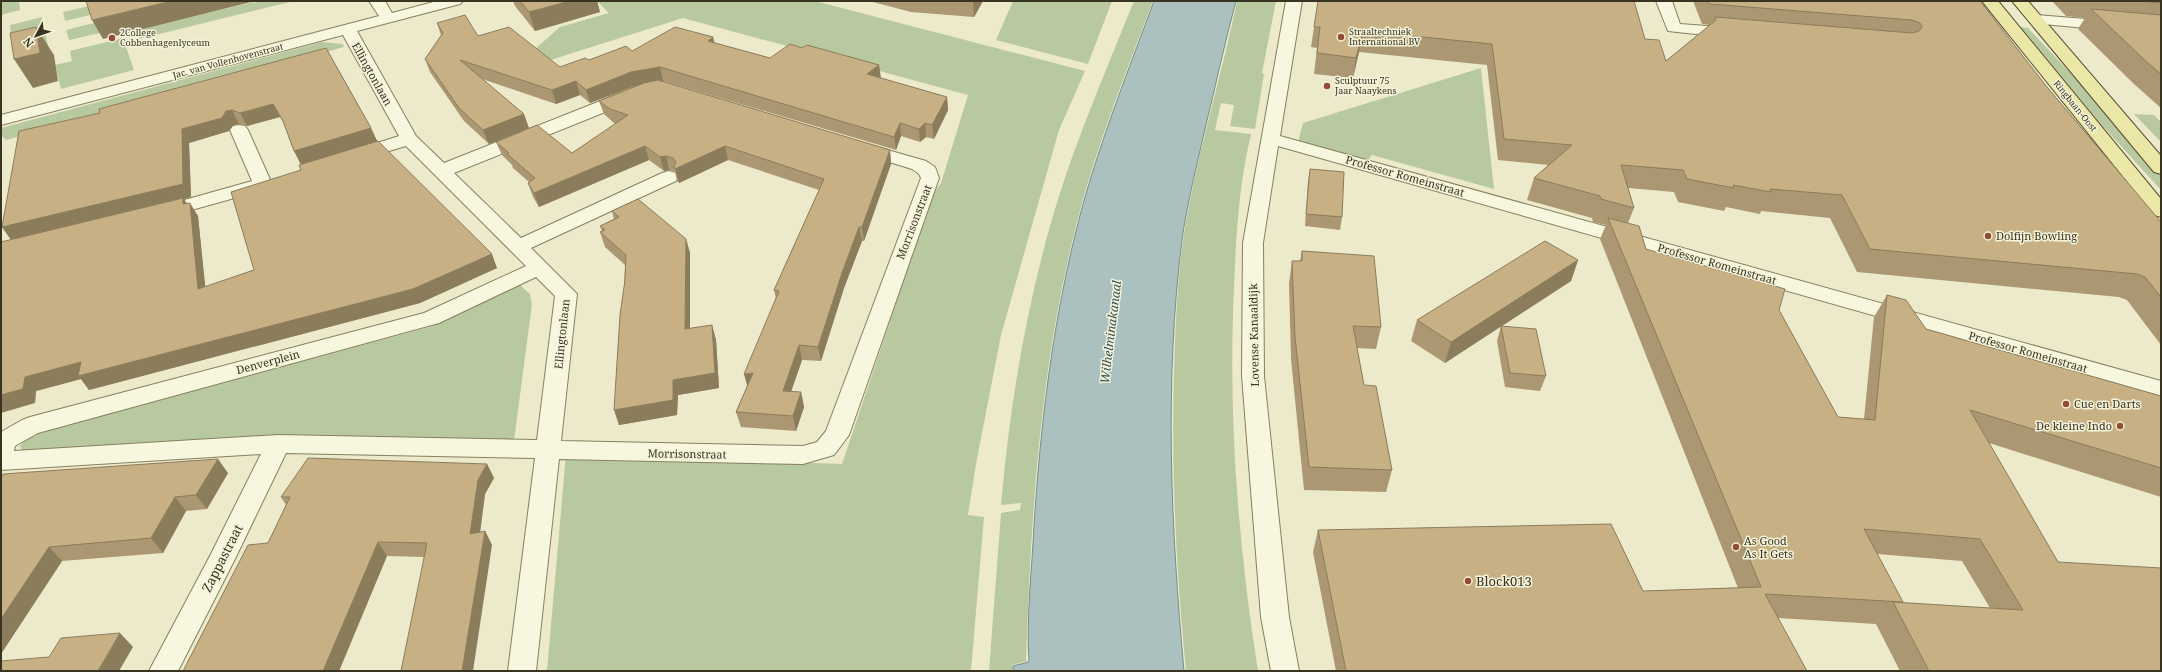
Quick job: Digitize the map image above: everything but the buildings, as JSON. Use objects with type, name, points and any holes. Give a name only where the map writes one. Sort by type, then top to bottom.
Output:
[{"type":"main road","name":"Ringbaan-Oost","points":[[1990,1],[2161,211]]},
{"type":"main road","points":[[2020,1],[2161,168]]},
{"type":"street","points":[[377,1],[388,18]]},
{"type":"street","name":"Jac. van Vollenhovenstraat","points":[[1,118],[455,1]]},
{"type":"street","name":"Lovense Kanaaldijk","points":[[1285,671],[1275,617],[1253,376],[1252,243],[1272,139],[1294,1]]},
{"type":"street","points":[[1664,1],[1674,28],[1745,34]]},
{"type":"street","points":[[2036,20],[2161,30]]},
{"type":"street","name":"Ellingtonlaan","points":[[348,29],[409,139],[566,294],[522,671]]},
{"type":"street","points":[[441,171],[646,90]]},
{"type":"street","points":[[239,130],[263,184]]},
{"type":"street","points":[[334,162],[409,139]]},
{"type":"street","name":"Professor Romeinstraat","points":[[1272,139],[2161,389]]},
{"type":"street","name":"Morrisonstraat","points":[[548,451],[803,456],[825,449],[837,435],[930,178],[928,171],[919,165],[844,142]]},
{"type":"street","points":[[142,217],[217,198],[283,178]]},
{"type":"street","points":[[519,246],[669,178]]},
{"type":"street","name":"Denverplein","points":[[2,449],[30,426],[431,318],[540,267]]},
{"type":"street","name":"Denverplein","points":[[2,449],[278,444],[548,451]]},
{"type":"street","name":"Zappastraat","points":[[163,671],[222,559],[278,444]]},
{"type":"green space","points":[[1,1],[19,1],[20,10],[1,15]]},
{"type":"green space","points":[[111,1],[123,7],[65,21],[63,12]]},
{"type":"green space","points":[[294,1],[139,39],[136,30],[253,2]]},
{"type":"green space","points":[[597,1],[815,1],[1085,71],[1059,130],[1001,335],[976,464],[968,515],[984,517],[971,671],[547,671],[566,454],[842,464],[933,193],[941,183],[968,95],[683,18],[519,70],[534,50],[560,27],[609,13]]},
{"type":"green space","points":[[1013,1],[1112,1],[1088,64],[996,40]]},
{"type":"green space","points":[[1134,1],[1153,1],[1111,112],[1092,169],[1076,226],[1054,333],[1039,442],[1028,605],[1026,660],[1028,661],[1012,665],[1012,671],[989,671],[1001,513],[1020,510],[1021,503],[1001,505],[1015,388],[1029,310],[1048,233],[1067,171]]},
{"type":"green space","points":[[1237,1],[1276,1],[1262,73],[1264,74],[1255,129],[1230,126],[1234,105],[1221,103],[1215,130],[1251,134],[1241,191],[1237,230],[1232,336],[1232,384],[1236,480],[1240,528],[1258,671],[1186,671],[1179,595],[1173,445],[1174,369],[1178,287],[1182,246],[1194,180]]},
{"type":"green space","points":[[42,17],[48,46],[14,54],[10,25]]},
{"type":"green space","points":[[98,22],[100,33],[69,40],[66,30]]},
{"type":"green space","points":[[2020,27],[2028,28],[2161,169],[2161,190],[2100,123]]},
{"type":"green space","points":[[123,38],[134,70],[61,89],[55,65],[72,61],[70,51]]},
{"type":"green space","points":[[322,42],[343,44],[344,47],[6,140],[1,135],[1,128]]},
{"type":"green space","points":[[1481,68],[1494,189],[1372,155],[1364,165],[1297,146],[1303,123]]},
{"type":"green space","points":[[2134,114],[2154,115],[2161,122],[2161,142]]},
{"type":"green space","points":[[519,284],[530,294],[532,304],[514,441],[23,453],[20,446],[27,437],[43,430],[430,327]]},
{"type":"water","name":"Wilhelminakanaal","points":[[1154,1],[1236,1],[1189,200],[1182,240],[1176,294],[1171,402],[1171,456],[1179,617],[1184,671],[1013,671],[1013,666],[1029,662],[1028,629],[1037,484],[1045,401],[1065,278],[1074,237],[1092,172]]},
{"type":"place","name":"Straaltechniek International BV","points":[[1341,37]]},
{"type":"place","name":"2College Cobbenhagenlyceum","points":[[112,38]]},
{"type":"place","name":"Sculptuur 75 Jaar Naaykens","points":[[1327,86]]},
{"type":"place","name":"Dolfijn Bowling","points":[[1988,236]]},
{"type":"place","name":"Cue en Darts","points":[[2066,404]]},
{"type":"place","name":"De kleine Indo","points":[[2120,426]]},
{"type":"place","name":"As Good As It Gets","points":[[1736,547]]},
{"type":"place","name":"Block013","points":[[1468,581]]}]
